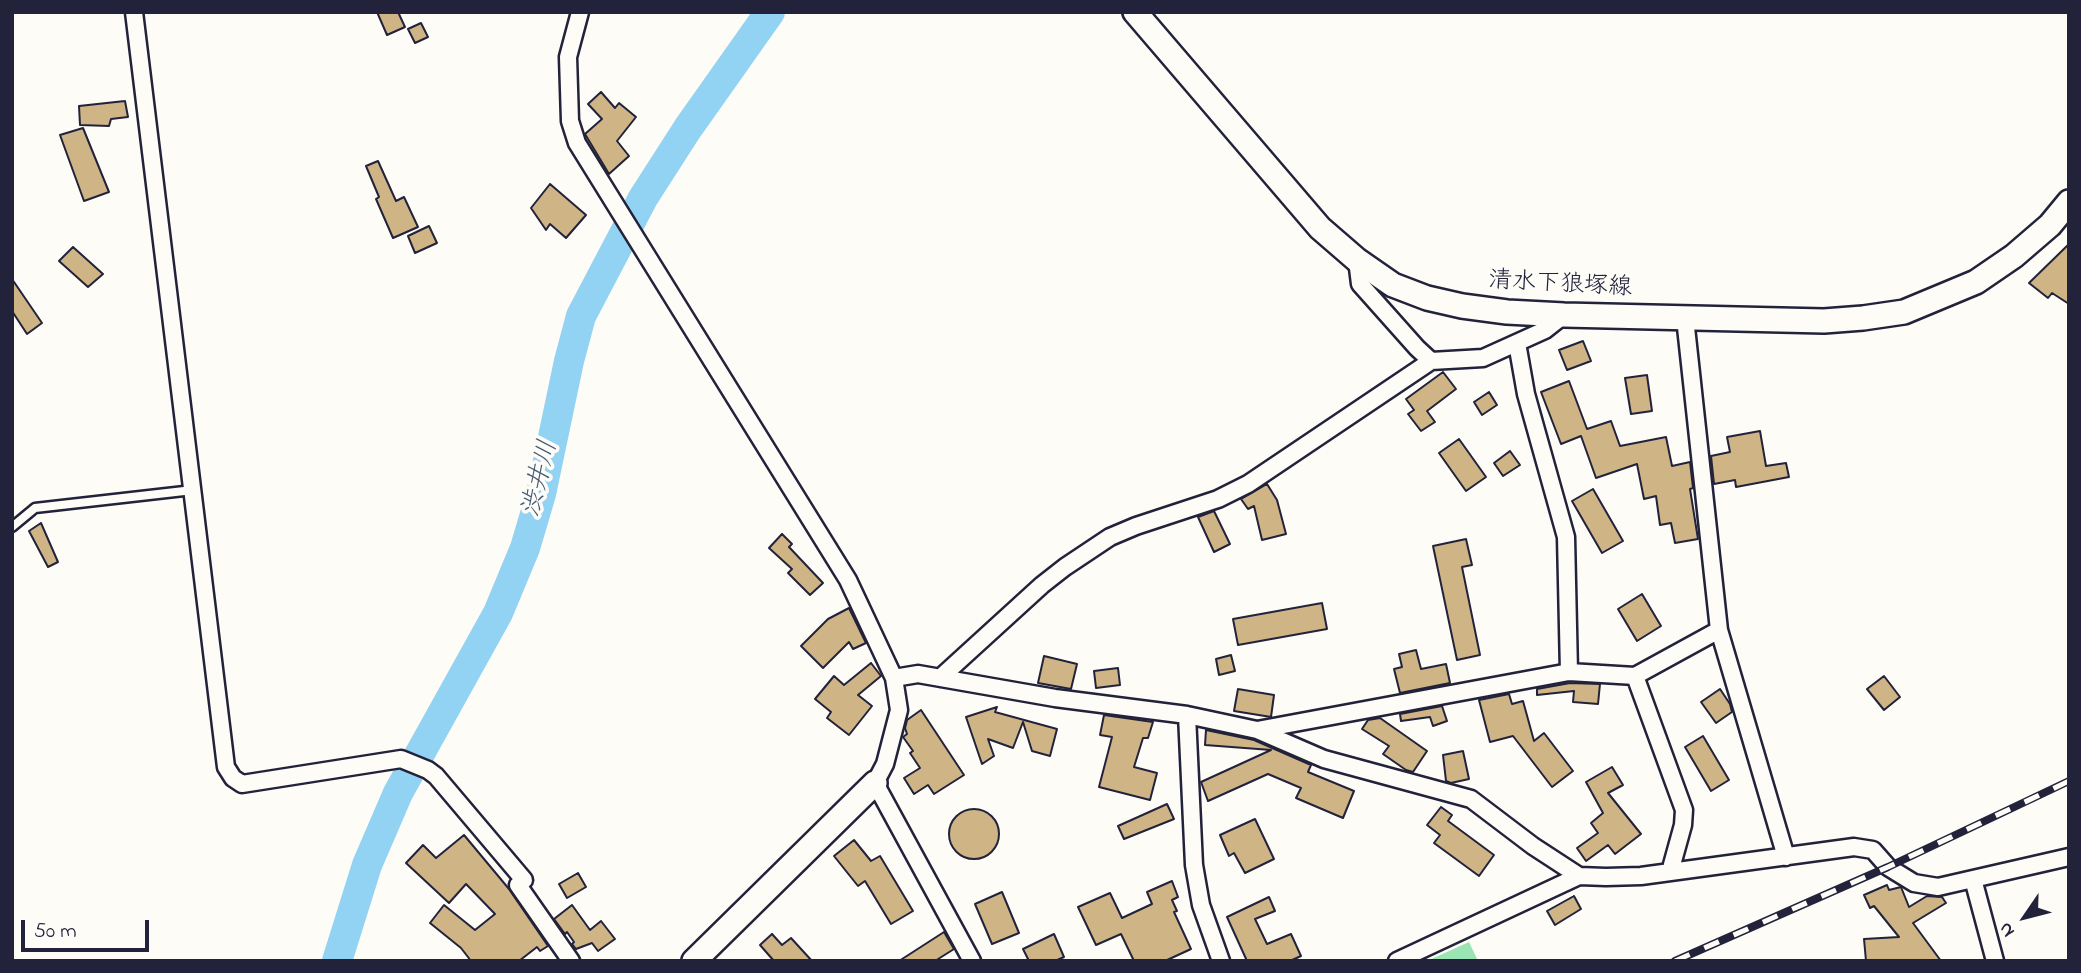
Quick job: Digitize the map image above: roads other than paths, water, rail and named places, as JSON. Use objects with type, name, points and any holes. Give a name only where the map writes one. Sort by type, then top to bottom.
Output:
[{"type":"main road","name":"清水下狼塚線","points":[[1135,12],[1320,228],[1356,260],[1393,285],[1427,298],[1462,306],[1564,315],[1824,321],[1903,312],[1976,282],[2014,256],[2050,225],[2069,202]]},
{"type":"main road","points":[[694,961],[874,783]]},
{"type":"street","points":[[134,12],[226,767],[233,778],[242,784],[401,760],[428,770],[524,880],[518,885],[571,961]]},
{"type":"street","points":[[580,12],[568,57],[570,121],[576,143],[848,580],[894,678],[899,710],[885,764],[874,783],[972,961]]},
{"type":"street","points":[[1356,260],[1360,284],[1431,361]]},
{"type":"street","points":[[940,678],[1042,585],[1111,537],[1217,499],[1248,484],[1431,361],[1483,358],[1545,330],[1564,315]]},
{"type":"street","points":[[1685,318],[1719,630],[1786,857]]},
{"type":"street","points":[[1517,343],[1526,394],[1566,537],[1569,672]]},
{"type":"street","points":[[1257,730],[1569,672],[1635,676],[1719,630]]},
{"type":"street","points":[[894,678],[918,674],[1055,698],[1187,715],[1257,730],[1324,759],[1471,799],[1533,846],[1580,876]]},
{"type":"street","points":[[1635,676],[1684,810],[1683,825],[1670,872]]},
{"type":"street","points":[[1187,715],[1194,865],[1201,905],[1221,961]]},
{"type":"street","points":[[1397,961],[1580,876],[1606,877],[1670,872],[1854,847],[1874,850],[1888,867],[1914,883],[1938,887],[2069,857]]},
{"type":"street","points":[[1973,879],[1995,961]]},
{"type":"lane","points":[[12,527],[35,508],[193,490]]},
{"type":"waterway","name":"渋井川","points":[[337,961],[367,865],[398,793],[498,613],[525,548],[541,494],[581,316],[643,198],[688,128],[770,12]]},
{"type":"railway","points":[[1675,961],[1888,867],[2069,781]]}]
